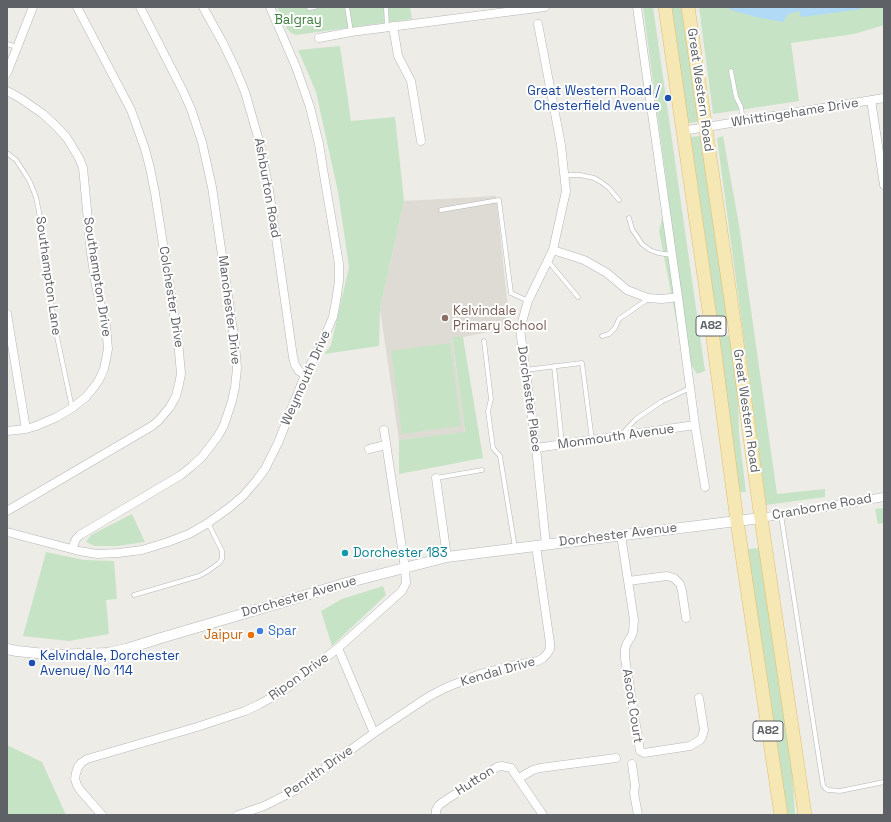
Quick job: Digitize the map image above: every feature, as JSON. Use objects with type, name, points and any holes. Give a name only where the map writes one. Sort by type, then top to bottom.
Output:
[{"type":"main road","name":"Great Western Road","points":[[665,7],[712,331],[736,520],[781,815]]},
{"type":"main road","name":"Great Western Road","points":[[688,7],[735,328],[760,518],[805,815]]},
{"type":"main road","points":[[712,331],[735,328]]},
{"type":"street","points":[[7,73],[33,7]]},
{"type":"street","name":"Colchester Drive","points":[[7,511],[152,426],[170,407],[176,396],[181,374],[178,340],[155,193],[145,148],[131,110],[78,7]]},
{"type":"street","name":"Manchester Drive","points":[[72,549],[76,539],[80,535],[181,475],[202,457],[218,436],[224,425],[235,387],[237,368],[235,344],[212,187],[202,142],[194,115],[183,90],[140,7]]},
{"type":"street","name":"Ashburton Road","points":[[203,7],[223,43],[245,92],[260,144],[269,190],[293,357],[295,366],[305,375]]},
{"type":"street","name":"Weymouth Drive","points":[[7,532],[78,551],[97,554],[142,550],[189,534],[208,523],[243,496],[265,469],[278,443],[305,375],[333,317],[339,281],[339,264],[324,175],[310,107],[296,67],[270,7]]},
{"type":"street","points":[[319,38],[351,32],[545,7]]},
{"type":"street","points":[[637,7],[673,255],[704,488]]},
{"type":"street","name":"Dorchester Place","points":[[538,24],[561,145],[566,192],[553,250],[528,301],[520,329],[536,448],[541,545]]},
{"type":"street","points":[[390,27],[398,56],[411,81],[420,141]]},
{"type":"street","name":"Southampton Drive","points":[[7,91],[33,106],[55,125],[67,138],[79,158],[84,178],[91,253],[96,286],[106,326],[108,348],[104,368],[99,380],[86,397],[72,408],[41,424],[26,429],[7,431]]},
{"type":"street","name":"Whittingehame Drive","points":[[682,131],[884,98]]},
{"type":"street","points":[[870,100],[884,185]]},
{"type":"street","points":[[553,250],[584,260],[607,273],[627,290],[648,298],[662,299],[678,297]]},
{"type":"street","points":[[7,314],[26,429]]},
{"type":"street","name":"Monmouth Avenue","points":[[536,448],[695,425]]},
{"type":"street","points":[[384,430],[405,568]]},
{"type":"street","points":[[369,449],[386,445]]},
{"type":"street","points":[[436,478],[447,557]]},
{"type":"street","name":"Cranborne Road","points":[[760,518],[884,497]]},
{"type":"street","name":"Dorchester Avenue","points":[[7,649],[54,655],[108,653],[126,650],[161,638],[326,589],[447,557],[760,518]]},
{"type":"street","name":"Ascot Court","points":[[621,535],[634,620],[634,628],[625,649],[625,658],[638,739],[638,748],[640,751],[644,753],[690,746],[700,740],[704,730],[699,698]]},
{"type":"street","name":"Kendal Drive","points":[[374,733],[428,697],[445,688],[480,674],[538,661],[547,654],[550,648],[550,643],[541,545]]},
{"type":"street","name":"Ripon Drive","points":[[102,815],[77,785],[75,779],[78,767],[81,763],[87,759],[197,727],[245,711],[283,691],[338,648],[402,591],[406,583],[405,568]]},
{"type":"street","points":[[628,581],[667,576],[674,578],[680,584],[686,618]]},
{"type":"street","points":[[338,648],[374,733]]},
{"type":"street","name":"Penrith Drive","points":[[238,815],[264,806],[294,792],[374,733]]},
{"type":"street","points":[[519,778],[533,770],[540,768],[616,758]]},
{"type":"street","name":"Ascot Court","points":[[632,764],[635,786],[634,793],[638,815]]},
{"type":"street","name":"Hutton","points":[[436,815],[436,810],[446,800],[497,767],[502,766],[512,768],[543,815]]},
{"type":"lane","points":[[309,8],[315,7]]},
{"type":"lane","points":[[347,7],[351,32]]},
{"type":"lane","points":[[386,7],[390,27]]},
{"type":"lane","points":[[7,44],[17,48]]},
{"type":"lane","points":[[731,70],[736,97],[741,107],[744,122]]},
{"type":"lane","name":"Southampton Lane","points":[[7,153],[16,160],[24,172],[36,197],[55,327],[72,408]]},
{"type":"lane","points":[[564,176],[580,175],[594,178],[609,188],[619,200]]},
{"type":"lane","points":[[441,210],[499,200],[511,293],[528,301]]},
{"type":"lane","points":[[629,218],[632,229],[642,244],[650,250],[658,253],[673,255]]},
{"type":"lane","points":[[548,261],[578,297]]},
{"type":"lane","points":[[602,336],[609,334],[615,328],[618,320],[648,298]]},
{"type":"lane","points":[[484,341],[491,399],[488,411],[493,448],[500,456],[515,549]]},
{"type":"lane","points":[[525,370],[582,363],[592,440]]},
{"type":"lane","points":[[554,366],[562,444]]},
{"type":"lane","points":[[619,436],[636,419],[661,402],[690,388]]},
{"type":"lane","points":[[436,478],[482,470]]},
{"type":"lane","points":[[781,515],[823,784],[828,790],[840,791],[884,782]]},
{"type":"lane","points":[[134,595],[199,576],[208,572],[219,563],[222,560],[222,551],[208,523]]},
{"type":"shaded area","name":"Kelvindale Primary School","points":[[496,196],[510,328],[452,338],[465,433],[399,440],[380,309],[404,201]]},
{"type":"green space","name":"Balgray","points":[[277,7],[410,7],[412,19],[296,35],[287,29]]},
{"type":"green space","points":[[643,7],[653,7],[705,371],[697,374],[682,350],[659,231],[668,193]]},
{"type":"green space","points":[[670,7],[682,7],[698,119],[697,122],[689,123],[686,121]]},
{"type":"green space","points":[[699,7],[884,7],[884,25],[854,34],[791,43],[799,101],[713,114]]},
{"type":"green space","points":[[340,46],[351,121],[395,117],[404,201],[380,309],[379,346],[324,354],[331,345],[349,267],[338,192],[316,92],[298,50]]},
{"type":"green space","points":[[723,136],[739,225],[777,494],[825,489],[825,497],[766,505],[717,138]]},
{"type":"green space","points":[[691,137],[701,137],[728,322],[718,324],[716,322],[690,139]]},
{"type":"green space","points":[[728,335],[731,338],[738,393],[739,434],[746,492],[739,492],[719,338]]},
{"type":"green space","points":[[452,337],[463,337],[483,458],[399,474],[399,440],[465,432]]},
{"type":"green space","points":[[450,343],[461,426],[402,434],[391,351]]},
{"type":"green space","points":[[884,508],[884,523],[878,524],[875,509]]},
{"type":"green space","points":[[132,514],[145,542],[118,546],[95,546],[86,542],[91,535]]},
{"type":"green space","points":[[759,548],[791,755],[795,815],[787,815],[747,549]]},
{"type":"green space","points":[[46,552],[84,560],[114,561],[117,599],[106,600],[109,634],[69,641],[23,636]]},
{"type":"green space","points":[[383,586],[386,595],[332,646],[321,611],[342,599]]},
{"type":"green space","points":[[7,745],[42,762],[66,815],[7,815]]},
{"type":"water","points":[[728,7],[867,7],[856,10],[801,17],[799,11],[788,14],[783,22],[756,17],[731,10]]},
{"type":"place","name":"Great Western Road / Chesterfield Avenue","points":[[668,98]]},
{"type":"place","name":"Kelvindale Primary School","points":[[445,318]]},
{"type":"place","name":"Dorchester 183","points":[[345,553]]},
{"type":"place","name":"Spar","points":[[260,631]]},
{"type":"place","name":"Jaipur","points":[[251,635]]},
{"type":"place","name":"Kelvindale, Dorchester Avenue/ No 114","points":[[32,663]]}]
